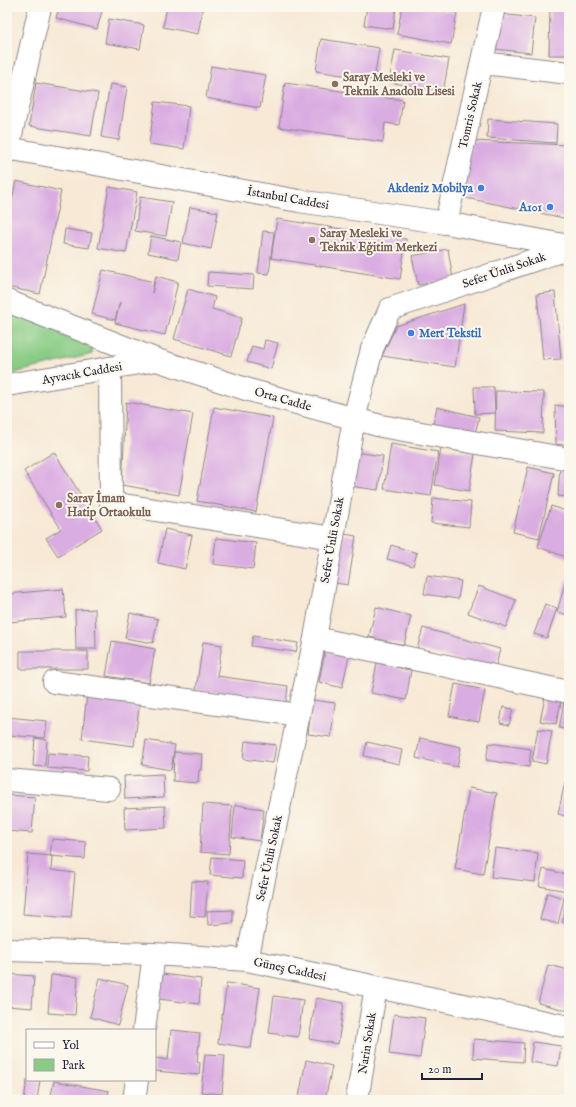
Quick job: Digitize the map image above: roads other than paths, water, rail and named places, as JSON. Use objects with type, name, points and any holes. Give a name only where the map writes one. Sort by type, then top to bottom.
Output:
[{"type":"main road","points":[[7,152],[40,7]]},
{"type":"main road","name":"Tomris Sokak","points":[[446,223],[494,7]]},
{"type":"main road","points":[[482,63],[569,73]]},
{"type":"main road","name":"İstanbul Caddesi","points":[[7,148],[299,201],[446,223],[569,247]]},
{"type":"main road","name":"Sefer Ünlü Sokak","points":[[247,960],[315,638],[354,419],[372,349],[390,309],[569,247]]},
{"type":"main road","name":"Orta Cadde","points":[[7,301],[156,360],[249,390],[381,426],[569,459]]},
{"type":"main road","name":"Ayvacık Caddesi","points":[[7,385],[156,360]]},
{"type":"main road","points":[[110,368],[111,503],[333,538]]},
{"type":"main road","points":[[315,638],[569,692]]},
{"type":"main road","points":[[54,682],[299,716]]},
{"type":"main road","points":[[7,780],[109,789]]},
{"type":"main road","name":"Güneş Caddesi","points":[[7,950],[154,954],[247,960],[569,1027]]},
{"type":"main road","points":[[144,1029],[154,954]]},
{"type":"main road","name":"Narin Sokak","points":[[357,1100],[376,987]]},
{"type":"main road","points":[[134,1100],[137,1081]]},
{"type":"place","name":"Saray Mesleki ve Teknik Anadolu Lisesi","points":[[335,84]]},
{"type":"place","name":"Akdeniz Mobilya","points":[[481,188]]},
{"type":"place","name":"A101","points":[[550,207]]},
{"type":"place","name":"Saray Mesleki ve Teknik Eğitim Merkezi","points":[[312,240]]},
{"type":"place","name":"Mert Tekstil","points":[[411,333]]},
{"type":"place","name":"Saray İmam Hatip Ortaokulu","points":[[59,505]]}]
